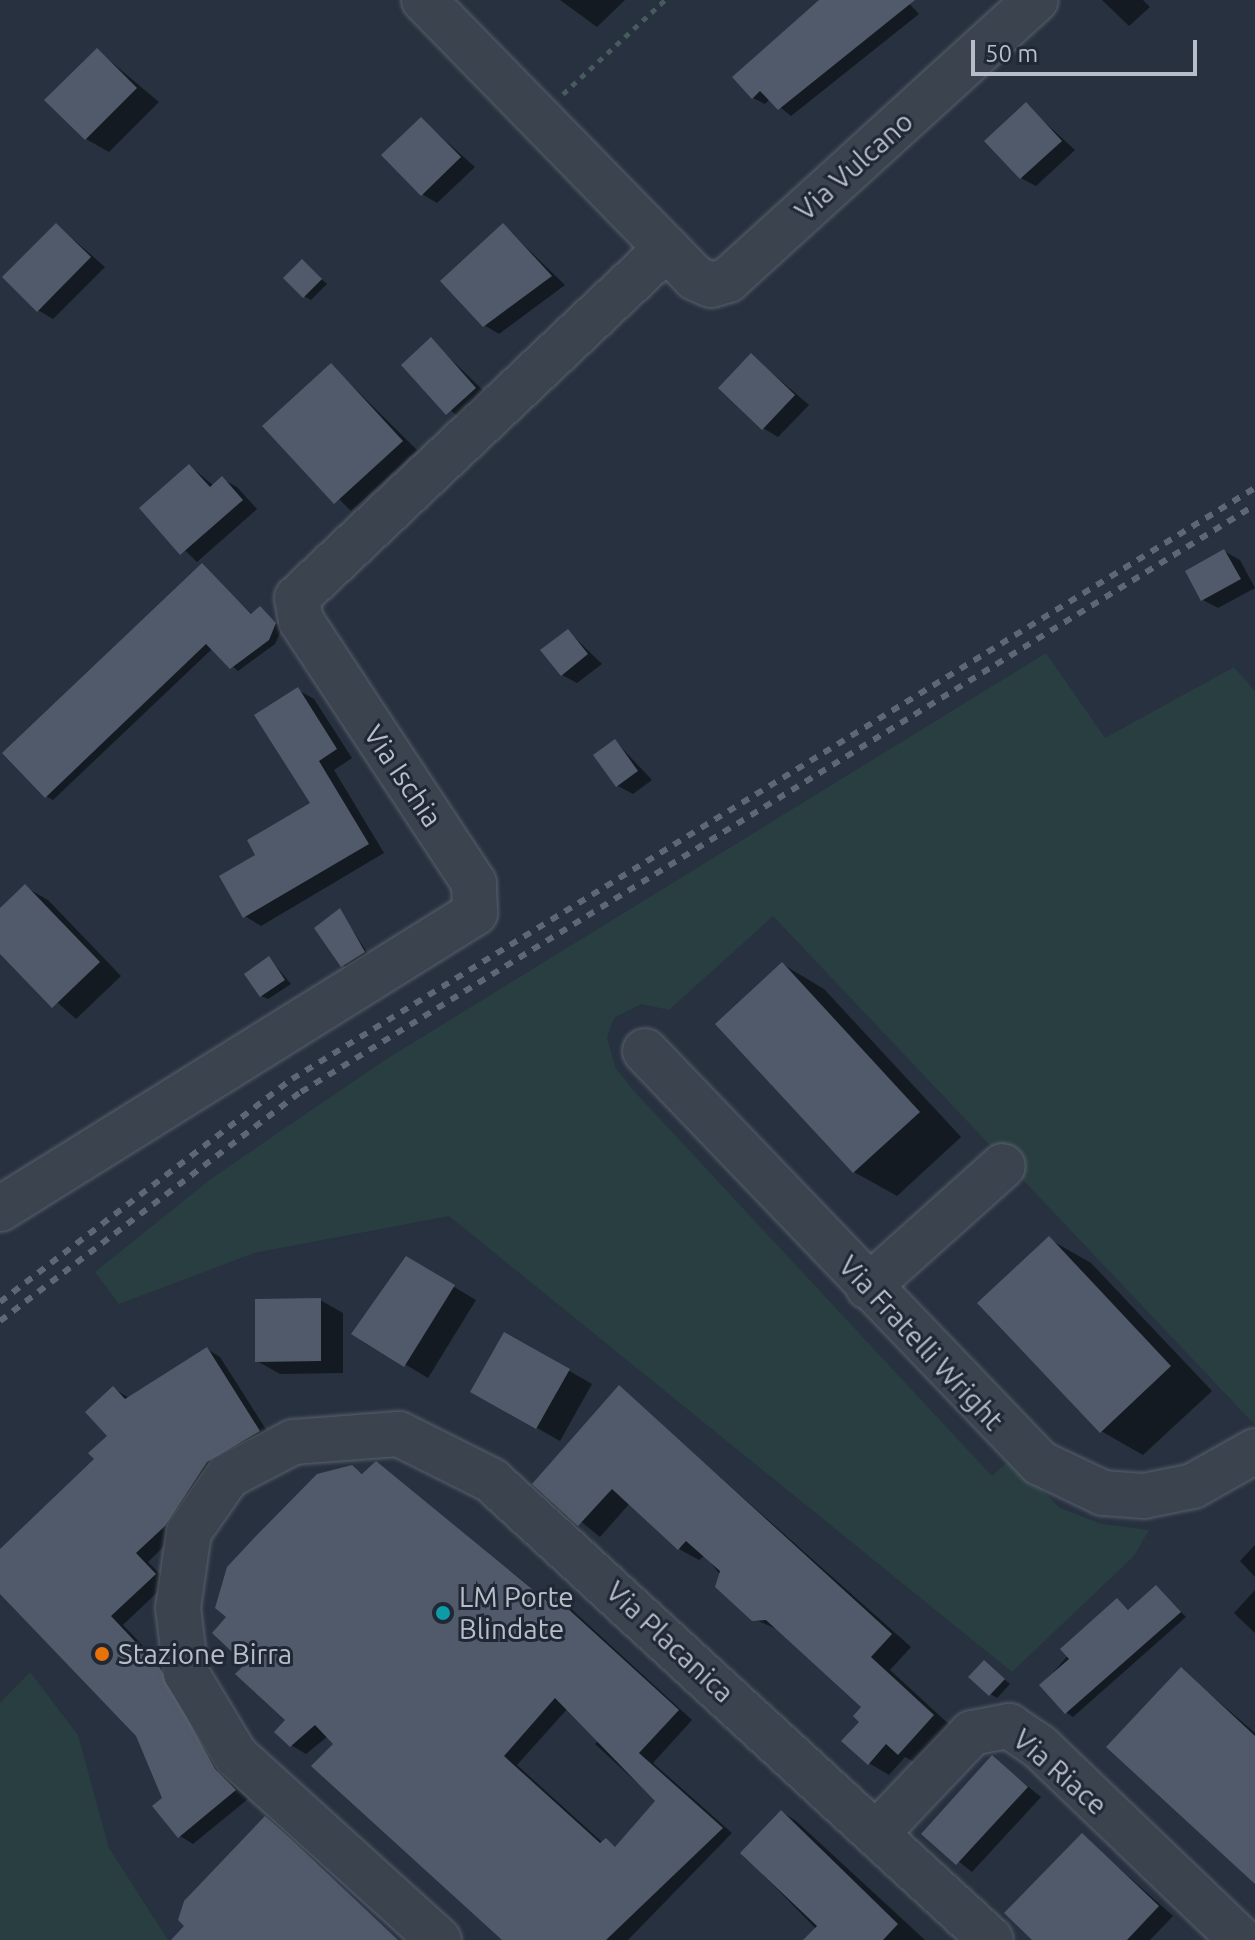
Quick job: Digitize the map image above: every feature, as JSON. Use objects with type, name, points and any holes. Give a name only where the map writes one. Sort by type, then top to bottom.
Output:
[{"type":"street","name":"Via Vulcano","points":[[424,0],[698,281],[728,280],[1036,0]]},
{"type":"street","name":"Via Ischia","points":[[0,1209],[475,913],[474,883],[304,627],[297,598],[667,248]]},
{"type":"street","name":"Via Fratelli Wright","points":[[645,1051],[1018,1446],[1089,1488],[1122,1496],[1168,1493],[1219,1475],[1255,1451]]},
{"type":"street","points":[[868,1287],[1003,1166]]},
{"type":"street","name":"Via Placanica","points":[[439,1940],[236,1756],[186,1673],[178,1608],[189,1532],[228,1476],[293,1442],[399,1434],[473,1467],[991,1940]]},
{"type":"street","name":"Via Riace","points":[[876,1834],[972,1733],[1009,1726],[1241,1940]]},
{"type":"path","points":[[538,117],[665,0]]},
{"type":"green space","points":[[1046,653],[1105,738],[1234,667],[1255,691],[1255,1425],[773,916],[669,1010],[641,1004],[614,1018],[607,1037],[615,1067],[633,1090],[992,1476],[1011,1459],[1060,1508],[1102,1524],[1149,1530],[1134,1556],[1012,1672],[449,1216],[254,1253],[119,1304],[95,1272],[212,1178],[385,1060]]},
{"type":"green space","points":[[30,1672],[78,1735],[109,1848],[168,1940],[0,1940],[0,1703]]},
{"type":"building","points":[[819,0],[915,0],[778,110],[760,91],[752,99],[732,77]]},
{"type":"building","points":[[97,48],[137,88],[85,140],[44,100]]},
{"type":"building","points":[[1026,102],[1062,141],[1020,179],[984,141]]},
{"type":"building","points":[[421,117],[461,157],[421,196],[381,155]]},
{"type":"building","points":[[56,223],[91,257],[37,312],[2,277]]},
{"type":"building","points":[[503,223],[552,276],[483,327],[440,281]]},
{"type":"building","points":[[302,259],[322,279],[303,298],[283,278]]},
{"type":"building","points":[[431,337],[476,388],[446,415],[401,365]]},
{"type":"building","points":[[751,353],[795,395],[762,430],[718,388]]},
{"type":"building","points":[[331,363],[403,441],[334,504],[262,426]]},
{"type":"building","points":[[189,464],[210,487],[222,476],[243,500],[180,555],[139,508]]},
{"type":"building","points":[[1224,549],[1241,579],[1201,601],[1185,571]]},
{"type":"building","points":[[202,563],[251,614],[260,606],[276,623],[269,640],[230,669],[206,644],[45,798],[2,753]]},
{"type":"building","points":[[568,629],[588,654],[561,676],[540,650]]},
{"type":"building","points":[[298,687],[337,749],[319,761],[369,844],[243,918],[219,876],[255,855],[247,840],[310,803],[254,715]]},
{"type":"building","points":[[615,739],[638,771],[616,787],[593,755]]},
{"type":"building","points":[[25,884],[100,962],[52,1008],[0,954],[0,908]]},
{"type":"building","points":[[340,908],[365,952],[341,967],[314,928]]},
{"type":"building","points":[[269,956],[285,980],[260,997],[244,974]]},
{"type":"building","points":[[782,962],[920,1112],[853,1173],[715,1024]]},
{"type":"building","points":[[1049,1236],[1171,1366],[1100,1433],[977,1303]]},
{"type":"building","points":[[406,1256],[455,1285],[404,1367],[351,1334]]},
{"type":"building","points":[[321,1298],[321,1361],[255,1362],[255,1299]]},
{"type":"building","points":[[504,1332],[570,1369],[536,1429],[470,1392]]},
{"type":"building","points":[[207,1347],[260,1431],[207,1462],[165,1526],[136,1553],[156,1574],[111,1616],[160,1668],[215,1769],[236,1790],[178,1838],[152,1806],[162,1798],[136,1736],[0,1594],[0,1549],[94,1459],[88,1453],[107,1436],[85,1412],[113,1386],[125,1399]]},
{"type":"building","points":[[619,1385],[892,1634],[871,1657],[934,1715],[898,1755],[886,1744],[868,1765],[841,1741],[859,1722],[853,1716],[861,1707],[766,1620],[752,1621],[715,1587],[720,1571],[686,1541],[678,1550],[612,1489],[578,1526],[532,1484]]},
{"type":"building","points":[[376,1461],[548,1602],[554,1596],[679,1710],[639,1753],[723,1828],[606,1940],[502,1940],[311,1766],[333,1744],[315,1725],[290,1747],[274,1732],[285,1720],[235,1674],[245,1664],[212,1633],[226,1617],[215,1608],[227,1567],[256,1536],[317,1474],[352,1465],[362,1474]],"holes":[[[555,1698],[655,1801],[615,1847],[606,1838],[600,1843],[504,1756]]]},
{"type":"building","points":[[1156,1585],[1181,1612],[1065,1714],[1039,1685],[1069,1659],[1060,1649],[1117,1598],[1128,1610]]},
{"type":"building","points":[[984,1660],[1005,1679],[989,1696],[968,1677]]},
{"type":"building","points":[[1181,1667],[1255,1736],[1255,1884],[1106,1747]]},
{"type":"building","points":[[992,1755],[1028,1787],[956,1865],[921,1834]]},
{"type":"building","points":[[781,1810],[898,1924],[883,1940],[803,1940],[817,1926],[740,1853]]},
{"type":"building","points":[[265,1816],[398,1940],[171,1940],[184,1926],[178,1920],[184,1901]]},
{"type":"building","points":[[1082,1833],[1159,1906],[1127,1940],[1032,1940],[1004,1913]]},
{"type":"railway","points":[[0,1302],[292,1079],[1255,488]]},
{"type":"railway","points":[[0,1321],[301,1092],[1255,505]]},
{"type":"place","name":"LM Porte Blindate","points":[[443,1613]]},
{"type":"place","name":"Stazione Birra","points":[[102,1654]]}]
